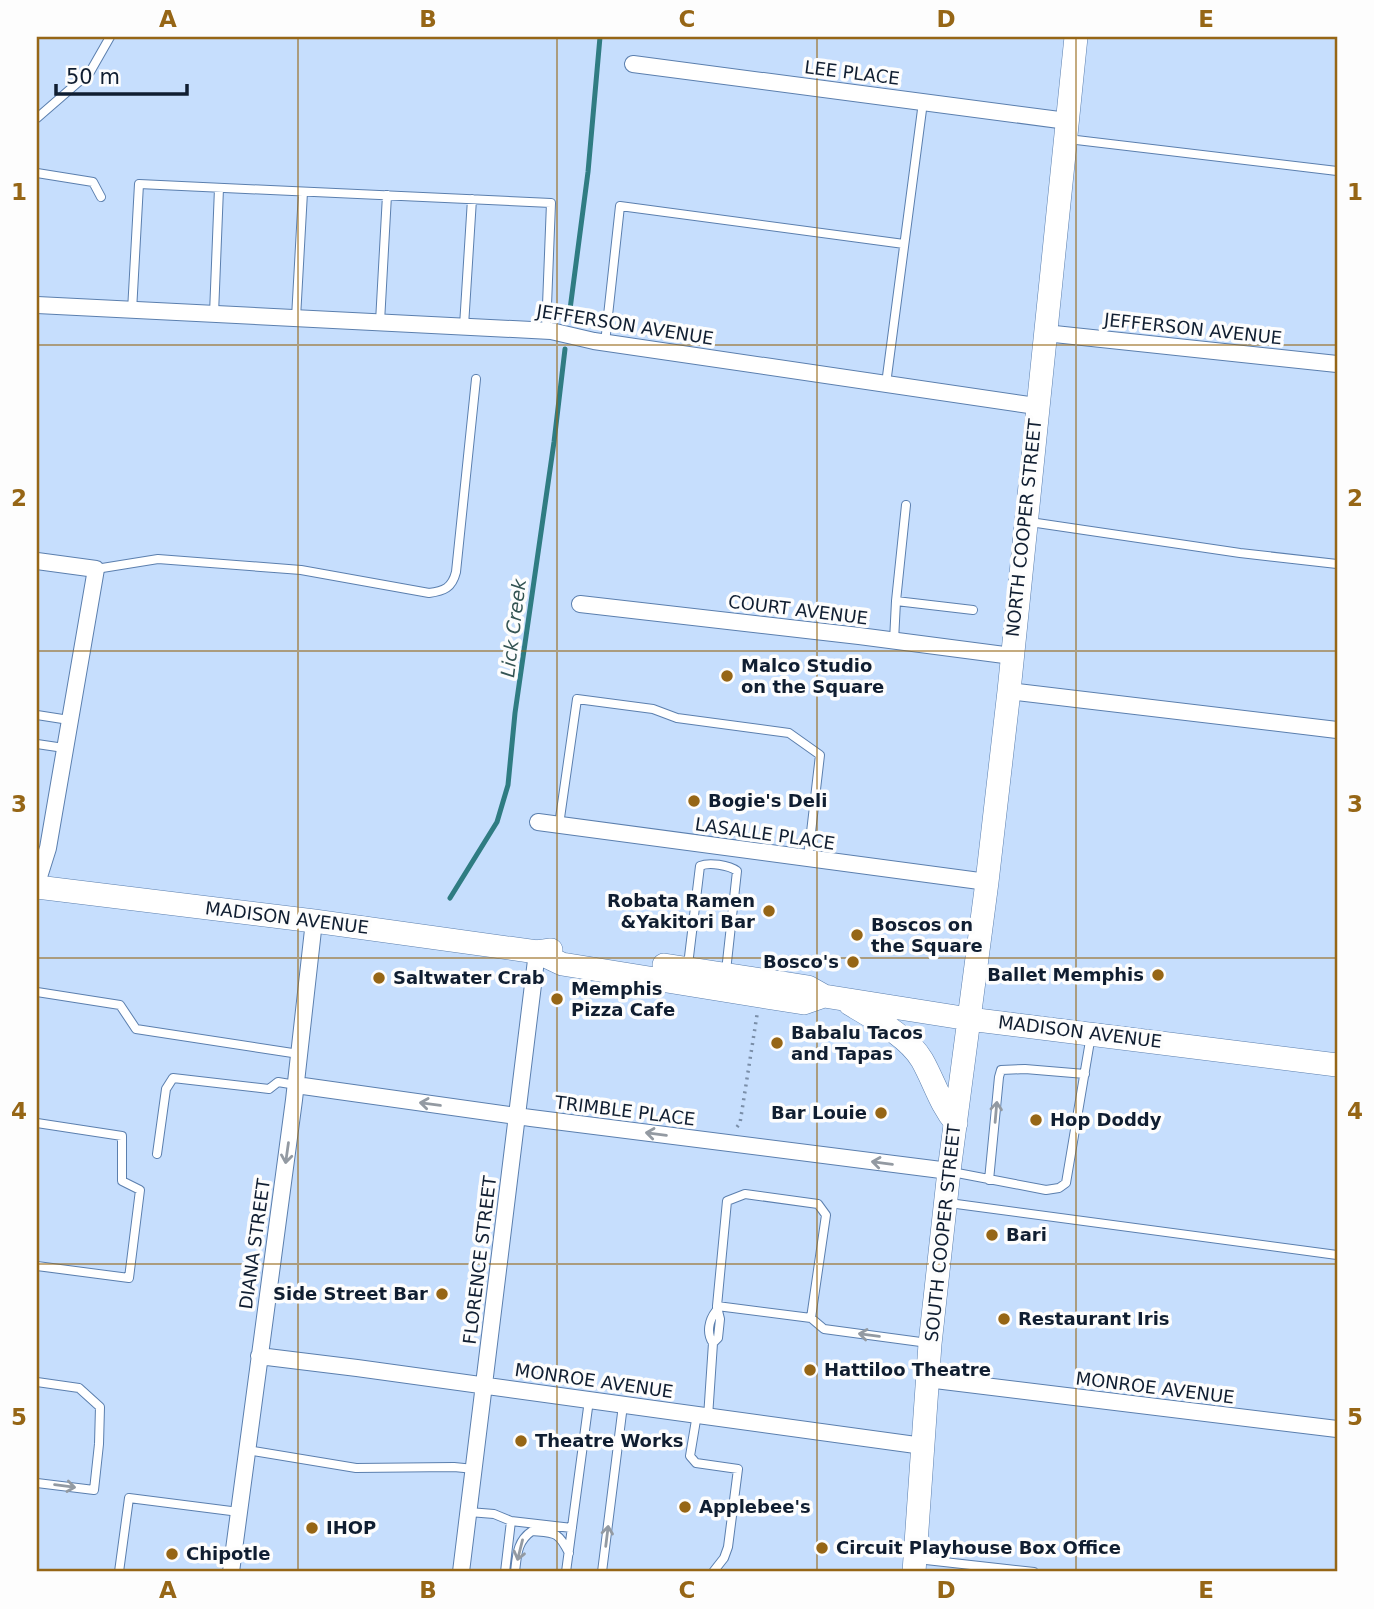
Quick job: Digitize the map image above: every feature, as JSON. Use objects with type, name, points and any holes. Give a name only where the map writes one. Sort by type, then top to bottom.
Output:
[{"type":"street","name":"NORTH COOPER STREET","points":[[969,1019],[1009,691],[1036,406],[1076,37]]},
{"type":"street","name":"LEE PLACE","points":[[632,64],[923,102],[1066,130]]},
{"type":"street","name":"JEFFERSON AVENUE","points":[[37,305],[546,331],[605,343],[1036,406]]},
{"type":"street","name":"JEFFERSON AVENUE","points":[[1045,332],[1337,365]]},
{"type":"street","points":[[37,561],[96,569],[48,848],[37,885]]},
{"type":"street","name":"COURT AVENUE","points":[[580,604],[1012,656]]},
{"type":"street","points":[[1009,691],[1337,730]]},
{"type":"street","name":"LASALLE PLACE","points":[[538,822],[987,882]]},
{"type":"street","name":"MADISON AVENUE","points":[[37,885],[537,952],[563,949],[808,986],[833,997],[969,1019],[1337,1065]]},
{"type":"street","name":"DIANA STREET","points":[[231,1572],[296,1085],[314,921]]},
{"type":"street","name":"MADISON AVENUE","points":[[537,952],[562,964],[804,1003],[833,997]]},
{"type":"street","name":"FLORENCE STREET","points":[[461,1572],[537,952]]},
{"type":"street","points":[[833,997],[894,1031],[920,1057],[956,1123]]},
{"type":"street","name":"SOUTH COOPER STREET","points":[[914,1566],[930,1344],[969,1019]]},
{"type":"street","name":"TRIMBLE PLACE","points":[[296,1085],[949,1171]]},
{"type":"street","name":"MONROE AVENUE","points":[[259,1356],[923,1446]]},
{"type":"street","name":"MONROE AVENUE","points":[[927,1380],[1337,1429]]},
{"type":"lane","points":[[37,118],[90,72],[110,37]]},
{"type":"lane","points":[[886,384],[923,102]]},
{"type":"lane","points":[[1066,130],[1337,171]]},
{"type":"lane","points":[[37,173],[93,182],[101,197]]},
{"type":"lane","points":[[132,311],[139,184],[472,199],[551,203],[546,331]]},
{"type":"lane","points":[[214,314],[219,188]]},
{"type":"lane","points":[[296,318],[303,192]]},
{"type":"lane","points":[[380,322],[387,195]]},
{"type":"lane","points":[[464,326],[472,199]]},
{"type":"lane","points":[[605,343],[620,206],[904,244]]},
{"type":"lane","points":[[96,569],[158,559],[301,570],[429,593],[445,591],[454,581],[456,572],[476,379]]},
{"type":"lane","points":[[894,641],[906,505]]},
{"type":"lane","points":[[1027,521],[1240,553],[1337,564]]},
{"type":"lane","points":[[896,601],[972,610]]},
{"type":"lane","points":[[559,825],[577,699],[644,708],[677,718],[789,733],[820,755],[808,859]]},
{"type":"lane","points":[[37,715],[69,720]]},
{"type":"lane","points":[[37,744],[64,748]]},
{"type":"lane","points":[[723,866],[726,848]]},
{"type":"lane","points":[[687,968],[700,866],[705,864],[733,867],[737,871],[726,974]]},
{"type":"lane","points":[[37,992],[120,1005],[136,1029],[299,1054]]},
{"type":"lane","points":[[949,1171],[1045,1189],[1059,1188],[1066,1183],[1092,1034]]},
{"type":"lane","points":[[989,1180],[999,1076],[1002,1070],[1025,1069],[1085,1074]]},
{"type":"lane","points":[[157,1154],[166,1089],[173,1078],[269,1089],[278,1082],[296,1085]]},
{"type":"lane","points":[[37,1123],[122,1136],[122,1181],[140,1190],[129,1278],[37,1266]]},
{"type":"lane","points":[[713,1572],[724,1558],[728,1547],[738,1469],[696,1463],[690,1456],[703,1416],[713,1343],[709,1337],[710,1317],[717,1308],[727,1202],[745,1194],[756,1195],[818,1204],[826,1215],[811,1318]]},
{"type":"lane","points":[[946,1203],[1337,1255]]},
{"type":"lane","points":[[717,1308],[811,1318],[824,1329],[930,1344]]},
{"type":"lane","points":[[37,1382],[79,1388],[100,1407],[94,1490],[37,1483]]},
{"type":"lane","points":[[566,1572],[589,1399]]},
{"type":"lane","points":[[602,1572],[623,1404]]},
{"type":"lane","points":[[247,1450],[356,1468],[454,1466],[474,1469]]},
{"type":"lane","points":[[119,1572],[129,1498],[239,1512]]},
{"type":"lane","points":[[469,1512],[494,1514],[512,1521],[572,1528]]},
{"type":"lane","points":[[505,1572],[512,1521]]},
{"type":"lane","points":[[515,1572],[518,1547],[523,1537],[532,1531],[556,1533],[569,1553]]},
{"type":"lane","points":[[914,1566],[1034,1572]]},
{"type":"path","points":[[733,1131],[740,1123],[757,1013]]},
{"type":"waterway","name":"Lick Creek","points":[[569,317],[588,172],[600,37]]},
{"type":"waterway","name":"Lick Creek","points":[[450,898],[497,822],[508,785],[515,713],[565,349]]},
{"type":"place","name":"Malco Studio on the Square","points":[[727,676]]},
{"type":"place","name":"Bogie's Deli","points":[[694,801]]},
{"type":"place","name":"Robata Ramen &Yakitori Bar","points":[[769,911]]},
{"type":"place","name":"Boscos on the Square","points":[[857,935]]},
{"type":"place","name":"Bosco's","points":[[853,962]]},
{"type":"place","name":"Ballet Memphis","points":[[1158,975]]},
{"type":"place","name":"Saltwater Crab","points":[[379,978]]},
{"type":"place","name":"Memphis Pizza Cafe","points":[[557,999]]},
{"type":"place","name":"Babalu Tacos and Tapas","points":[[777,1043]]},
{"type":"place","name":"Bar Louie","points":[[881,1113]]},
{"type":"place","name":"Hop Doddy","points":[[1036,1120]]},
{"type":"place","name":"Bari","points":[[992,1235]]},
{"type":"place","name":"Side Street Bar","points":[[442,1294]]},
{"type":"place","name":"Restaurant Iris","points":[[1004,1319]]},
{"type":"place","name":"Hattiloo Theatre","points":[[810,1370]]},
{"type":"place","name":"Theatre Works","points":[[521,1441]]},
{"type":"place","name":"Applebee's","points":[[685,1507]]},
{"type":"place","name":"IHOP","points":[[312,1528]]},
{"type":"place","name":"Circuit Playhouse Box Office","points":[[822,1548]]},
{"type":"place","name":"Chipotle","points":[[172,1554]]}]
